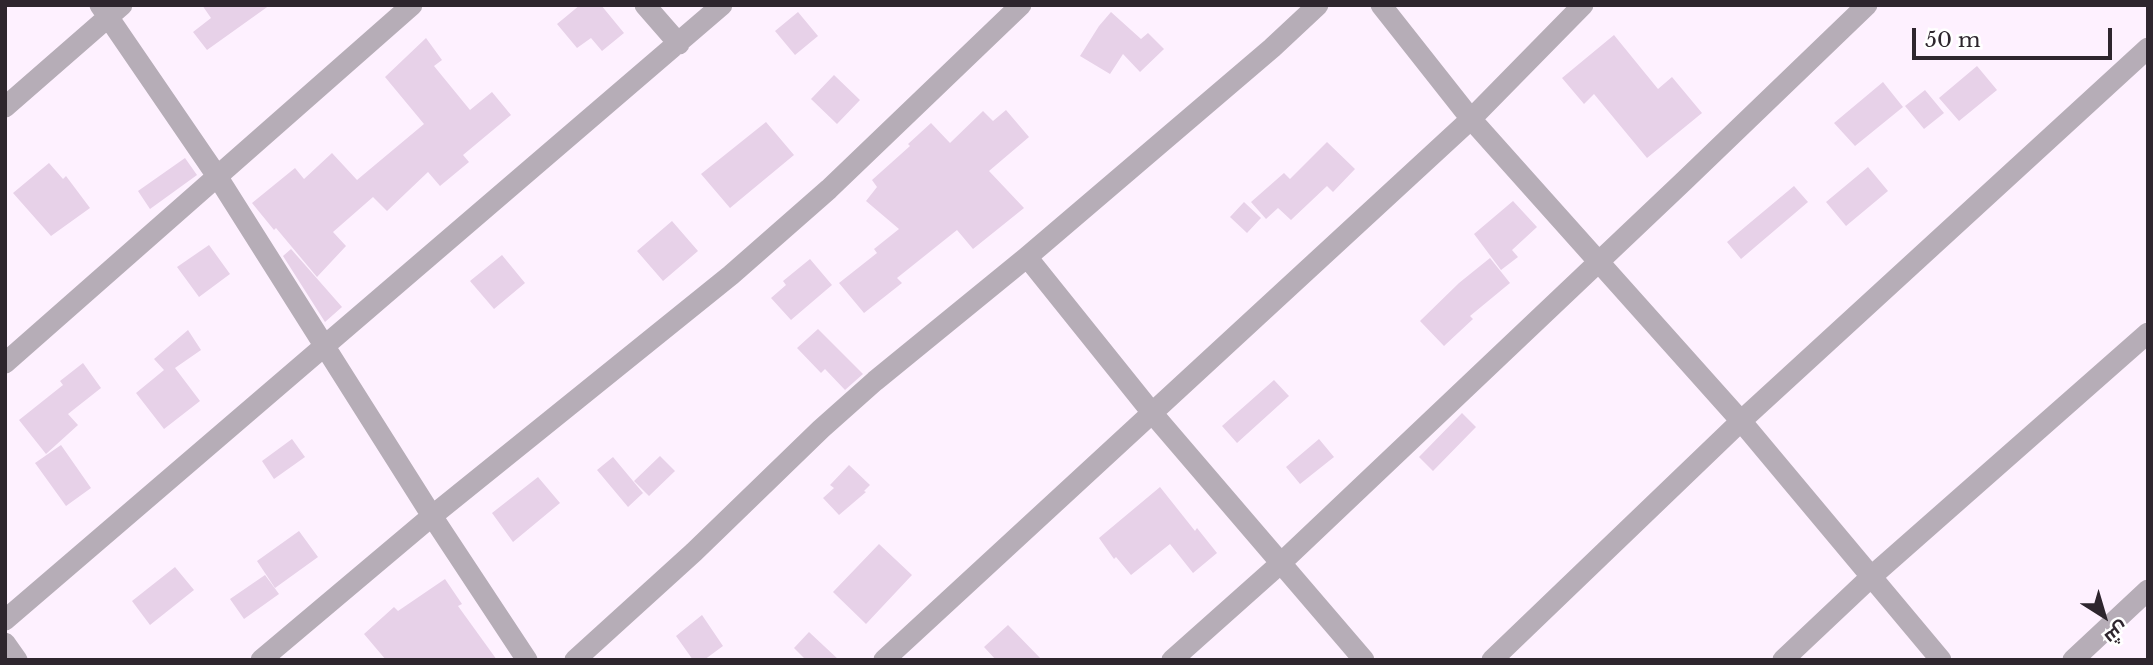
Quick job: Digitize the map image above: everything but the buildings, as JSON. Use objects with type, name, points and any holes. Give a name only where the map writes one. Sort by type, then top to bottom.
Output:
[{"type":"street","points":[[5,363],[412,5]]},
{"type":"street","points":[[645,5],[679,44]]},
{"type":"street","points":[[5,620],[722,5]]},
{"type":"street","points":[[261,660],[432,516],[731,275],[829,189],[1021,5]]},
{"type":"street","points":[[575,660],[875,381],[1027,257],[1272,48],[1318,5]]},
{"type":"street","points":[[1381,5],[1471,119],[1741,421],[1941,660]]},
{"type":"street","points":[[884,660],[1471,119],[1583,5]]},
{"type":"street","points":[[1172,660],[1281,563],[1867,5]]},
{"type":"street","points":[[5,107],[111,9],[432,516],[527,660]]},
{"type":"street","points":[[1492,660],[1741,421],[2148,48]]},
{"type":"street","points":[[1027,257],[1153,414],[1364,660]]},
{"type":"street","points":[[1783,660],[1872,576],[2148,333]]},
{"type":"street","points":[[2073,660],[2148,590]]},
{"type":"street","points":[[5,643],[17,660]]}]
